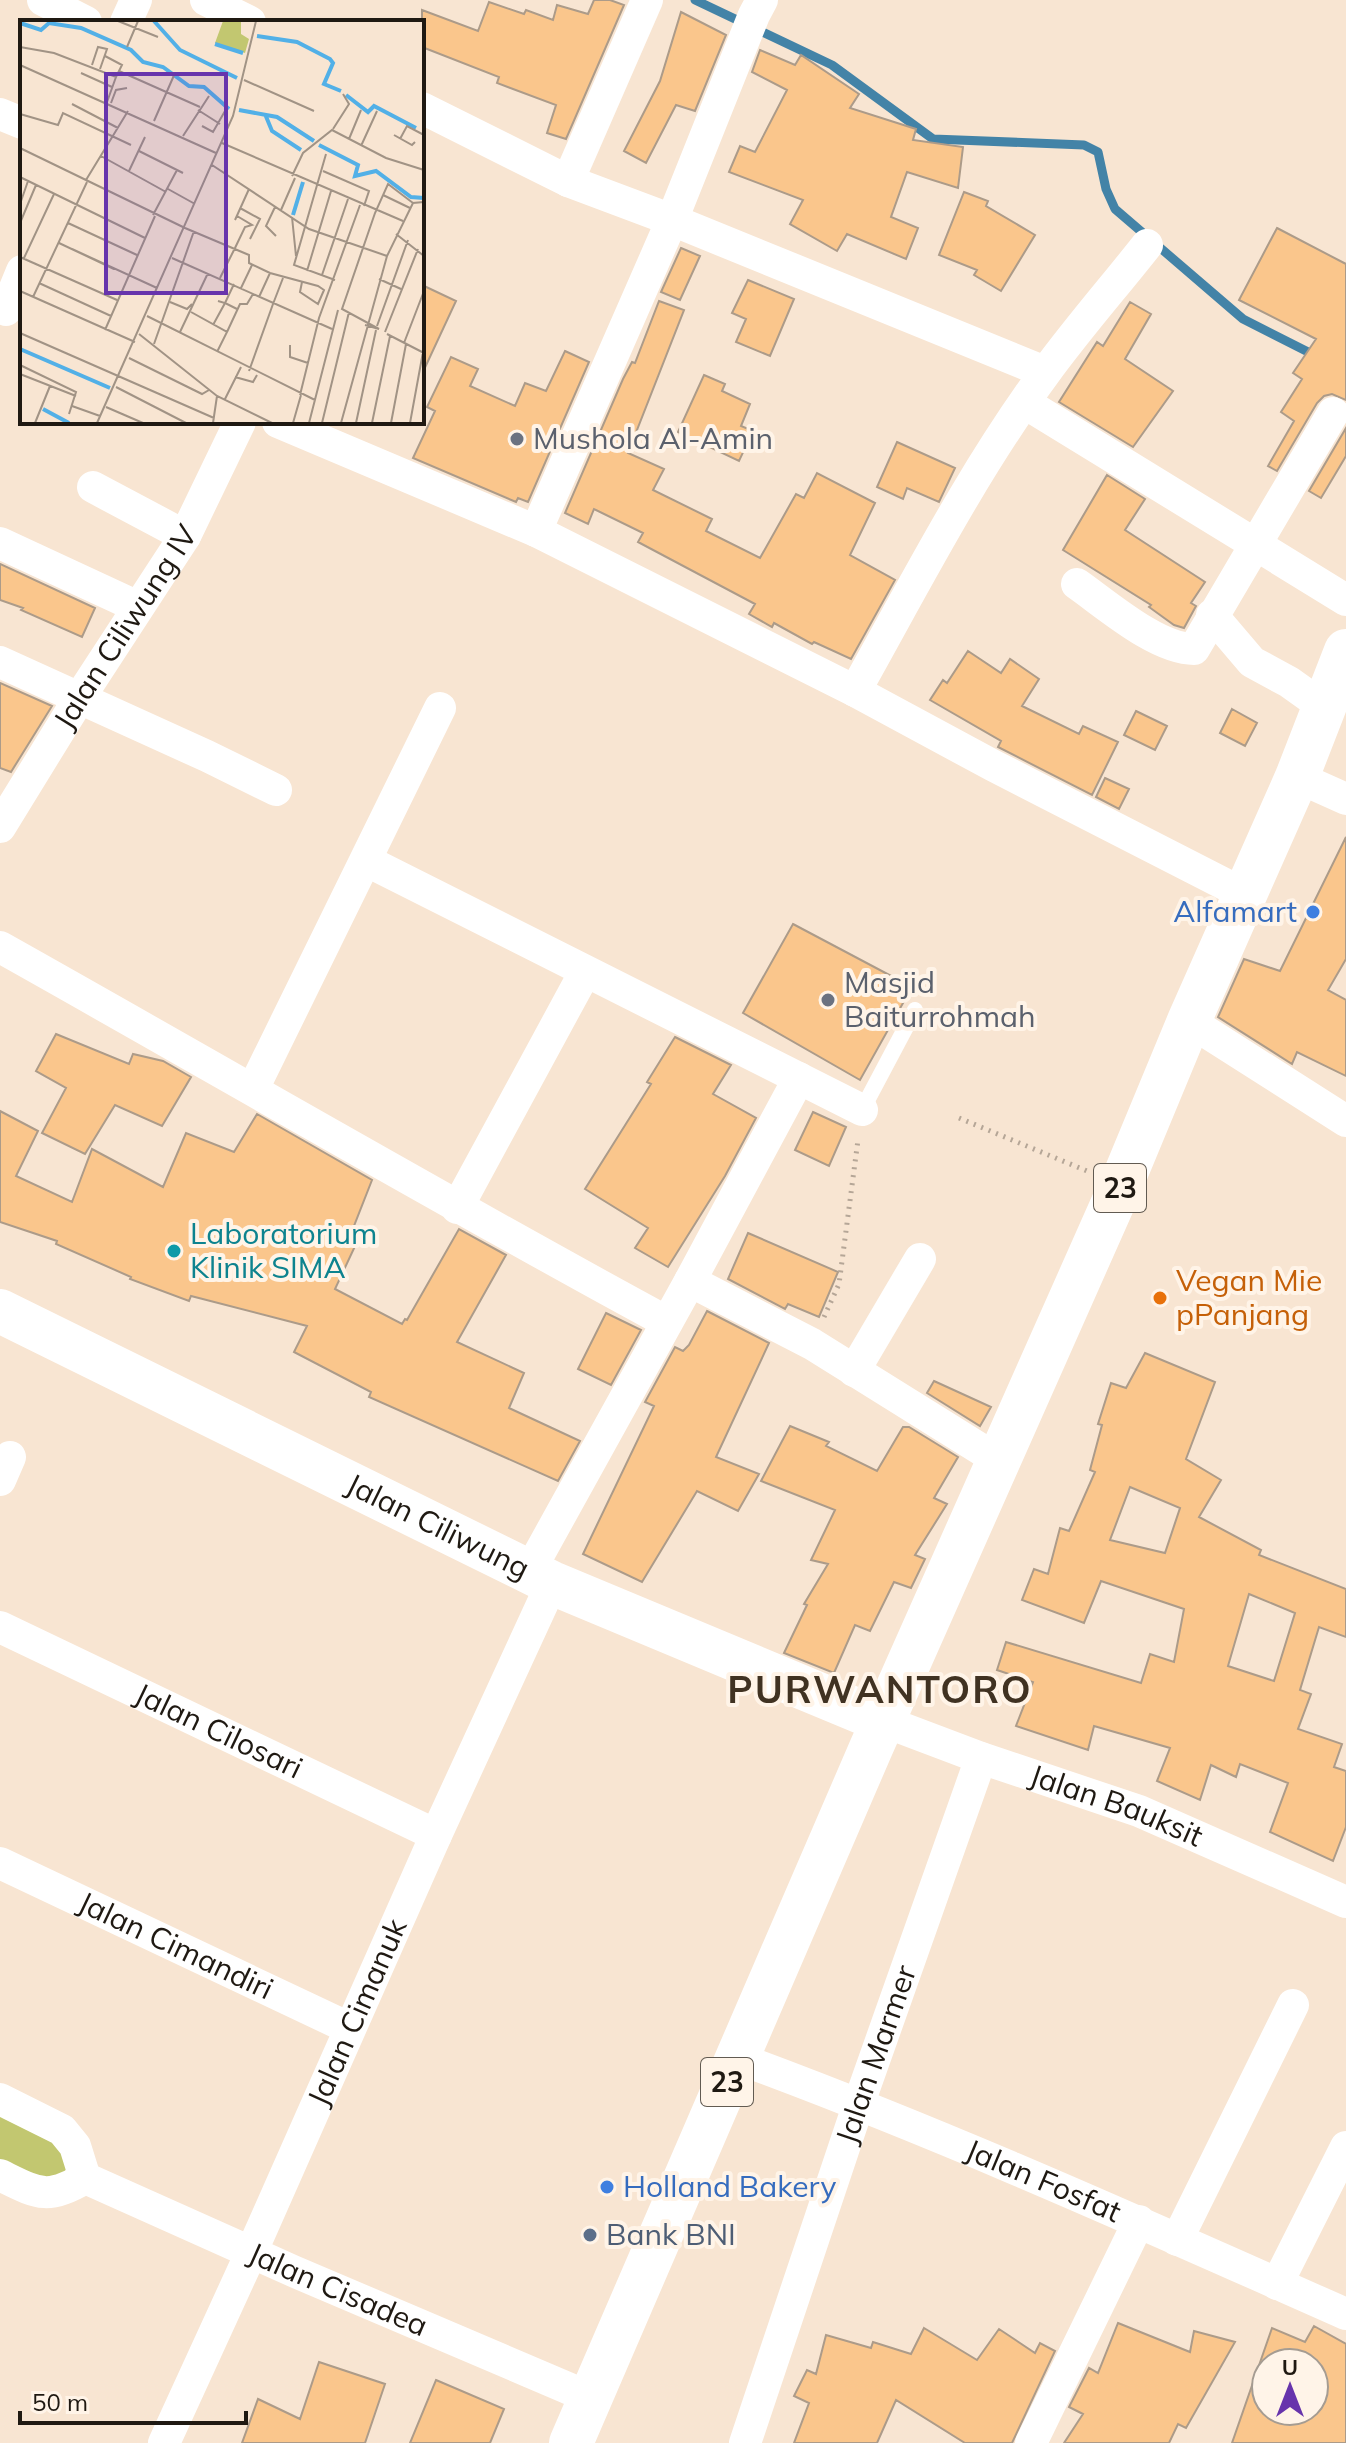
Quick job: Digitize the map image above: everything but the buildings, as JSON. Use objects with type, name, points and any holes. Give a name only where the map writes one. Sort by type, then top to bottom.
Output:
[{"type":"main road","name":"23","points":[[571,2443],[883,1721],[1121,1185],[1189,1021],[1297,777],[1346,651]]},
{"type":"main road","name":"Jalan Ciliwung","points":[[0,1311],[540,1578],[883,1721]]},
{"type":"street","points":[[43,0],[82,20]]},
{"type":"street","points":[[127,20],[136,0]]},
{"type":"street","points":[[568,181],[647,0]]},
{"type":"street","points":[[211,1],[246,20]]},
{"type":"street","points":[[536,531],[672,220],[754,17]]},
{"type":"street","points":[[424,109],[568,181],[672,220],[1045,372]]},
{"type":"street","points":[[0,114],[20,122]]},
{"type":"street","points":[[855,691],[944,531],[1045,372],[1147,245]]},
{"type":"street","points":[[9,310],[20,277]]},
{"type":"street","points":[[1025,403],[1346,600]]},
{"type":"street","points":[[1077,584],[1146,632],[1184,649],[1194,649],[1333,413]]},
{"type":"street","name":"Jalan Ciliwung IV","points":[[0,827],[185,536],[239,424]]},
{"type":"street","points":[[283,424],[536,531],[855,691],[1244,894]]},
{"type":"street","points":[[93,487],[185,536]]},
{"type":"street","points":[[0,543],[138,607]]},
{"type":"street","points":[[1212,615],[1252,662],[1289,682],[1324,707]]},
{"type":"street","points":[[0,662],[276,790]]},
{"type":"street","points":[[253,1089],[440,708]]},
{"type":"street","points":[[1297,777],[1346,799]]},
{"type":"street","points":[[367,861],[862,1110]]},
{"type":"street","points":[[0,947],[457,1208],[667,1322]]},
{"type":"street","points":[[457,1208],[585,972]]},
{"type":"street","points":[[1189,1021],[1346,1121]]},
{"type":"street","name":"Jalan Cimanuk","points":[[164,2443],[436,1835],[540,1578],[667,1322],[799,1078]]},
{"type":"street","points":[[854,1371],[920,1259]]},
{"type":"street","points":[[690,1281],[812,1344],[998,1460]]},
{"type":"street","name":"Jalan Cilosari","points":[[0,1627],[436,1835]]},
{"type":"street","name":"Jalan Bauksit","points":[[883,1721],[981,1758],[1139,1811],[1346,1902]]},
{"type":"street","name":"Jalan Marmer","points":[[745,2443],[859,2103],[981,1758]]},
{"type":"street","name":"Jalan Cimandiri","points":[[0,1863],[349,2028]]},
{"type":"street","points":[[1177,2240],[1293,2005]]},
{"type":"street","name":"Jalan Fosfat","points":[[737,2058],[859,2103],[1139,2221],[1346,2314]]},
{"type":"street","points":[[0,2099],[62,2130],[75,2146],[85,2178],[54,2192],[36,2193],[0,2175]]},
{"type":"street","points":[[1277,2284],[1346,2147]]},
{"type":"street","name":"Jalan Cisadea","points":[[85,2178],[251,2253],[591,2398]]},
{"type":"street","points":[[1031,2443],[1139,2221]]},
{"type":"lane","points":[[862,1110],[915,1010]]},
{"type":"path","points":[[812,1344],[839,1284],[862,1110]]},
{"type":"path","points":[[959,1118],[1121,1185]]},
{"type":"green space","points":[[0,2109],[57,2137],[69,2165],[58,2181],[0,2166]]},
{"type":"waterway","points":[[695,0],[832,65],[933,139],[1084,145],[1098,152],[1106,189],[1115,209],[1243,319],[1318,357]]},
{"type":"place","name":"Mushola Al-Amin","points":[[517,439]]},
{"type":"place","name":"Alfamart","points":[[1313,912]]},
{"type":"place","name":"Masjid Baiturrohmah","points":[[828,1000]]},
{"type":"place","name":"Laboratorium Klinik SIMA","points":[[174,1251]]},
{"type":"place","name":"Vegan Mie pPanjang","points":[[1160,1298]]},
{"type":"place","name":"Holland Bakery","points":[[607,2187]]},
{"type":"place","name":"Bank BNI","points":[[590,2235]]},
{"type":"district","name":"PURWANTORO","points":[[880,1690]]}]
